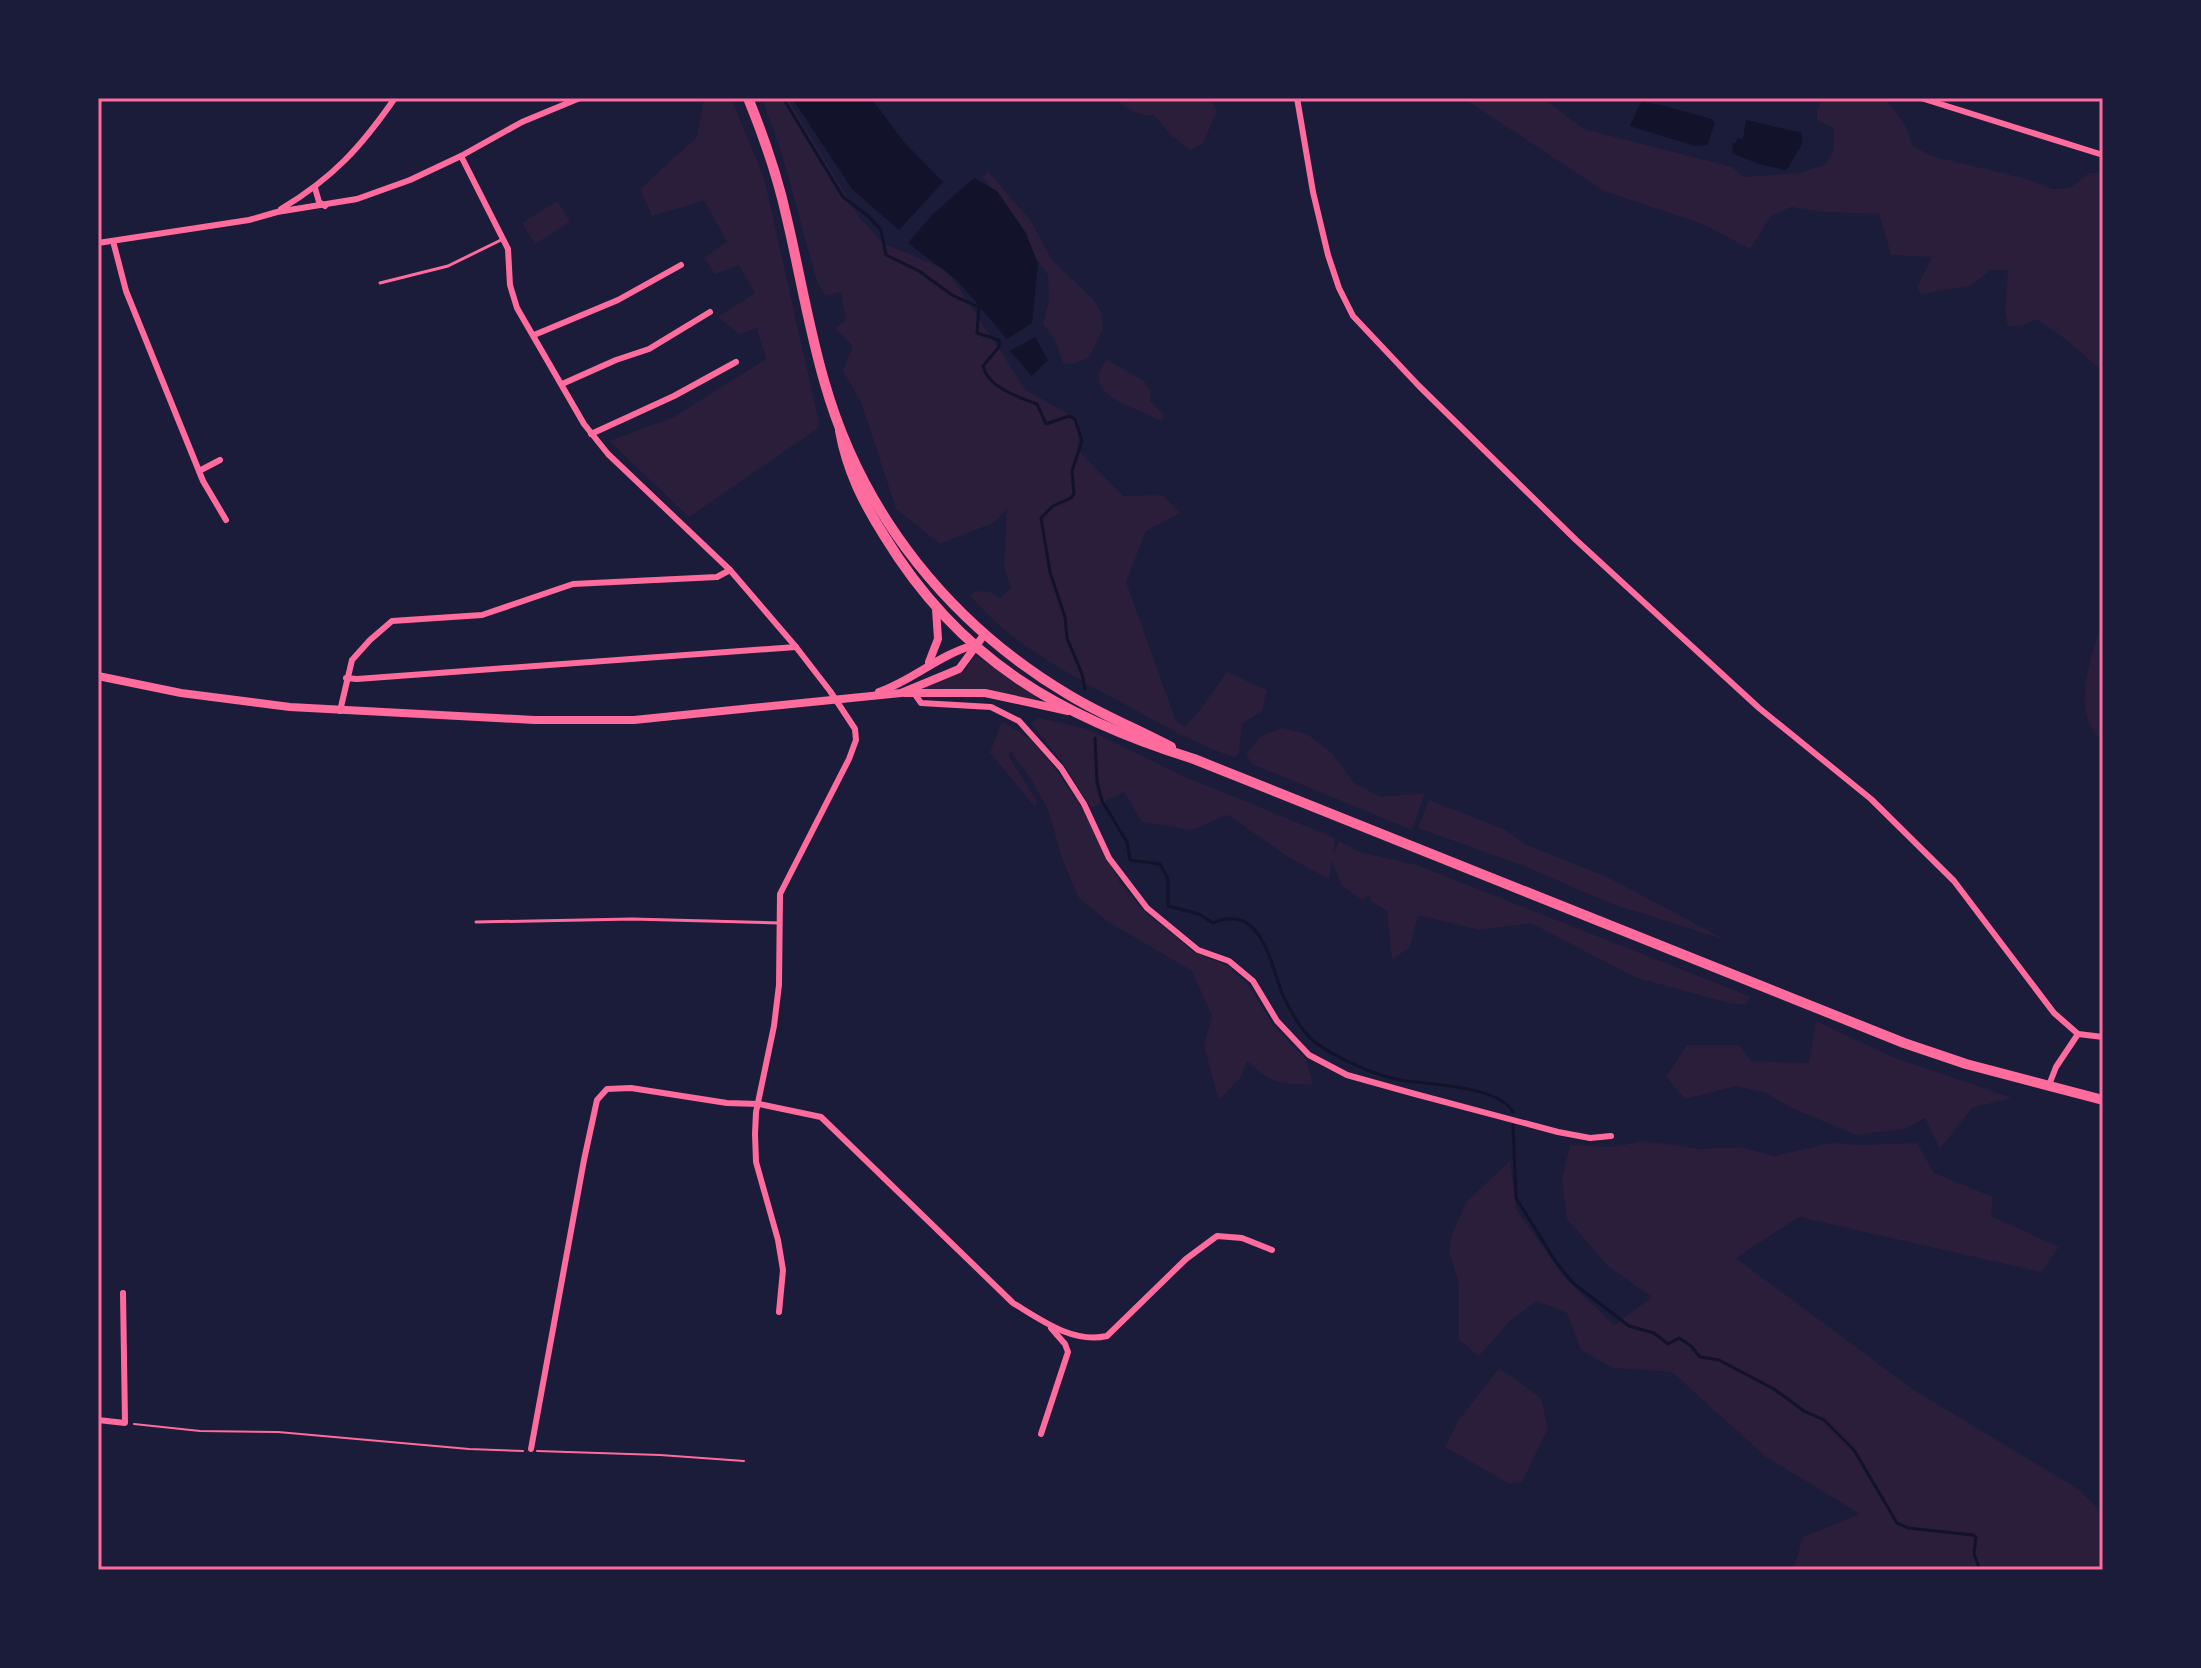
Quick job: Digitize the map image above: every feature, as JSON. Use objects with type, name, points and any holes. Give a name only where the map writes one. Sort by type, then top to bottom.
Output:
[{"type":"highway","points":[[748,98],[780,191],[818,361],[859,480],[890,546],[936,609],[1011,675],[1068,711],[1097,725],[1194,759],[1884,1036],[1966,1064],[2103,1100]]},
{"type":"highway","points":[[859,480],[920,570],[984,635],[1054,686],[1106,716],[1194,759]]},
{"type":"main road","points":[[926,666],[938,639],[936,609]]},
{"type":"main road","points":[[901,693],[959,669],[968,661],[974,645],[984,635]]},
{"type":"main road","points":[[871,695],[899,684],[954,651],[974,645]]},
{"type":"main road","points":[[98,676],[245,702],[340,711],[600,721],[678,717],[901,693],[985,693],[1068,711]]},
{"type":"street","points":[[277,212],[315,188],[350,156],[395,98]]},
{"type":"street","points":[[98,243],[249,220],[277,212],[357,199],[410,180],[522,122],[580,98]]},
{"type":"street","points":[[1297,98],[1328,255],[1353,316],[1419,386],[1576,540],[1759,708],[1871,799],[1954,881],[2054,1013],[2078,1034],[2103,1037]]},
{"type":"street","points":[[1921,98],[2103,155]]},
{"type":"street","points":[[461,156],[508,249],[510,285],[517,308],[591,434],[608,454],[730,570],[796,647],[855,729],[856,740],[780,894],[779,985],[755,1134],[756,1162],[778,1240],[783,1270],[779,1312]]},
{"type":"street","points":[[315,188],[319,202],[325,206]]},
{"type":"street","points":[[113,241],[126,291],[203,481],[226,520]]},
{"type":"street","points":[[534,335],[618,300],[681,265]]},
{"type":"street","points":[[562,384],[649,349],[710,312]]},
{"type":"street","points":[[591,434],[674,396],[736,362]]},
{"type":"street","points":[[199,471],[220,460]]},
{"type":"street","points":[[340,711],[346,678],[358,652],[392,621],[482,615],[573,584],[717,577],[730,570]]},
{"type":"street","points":[[346,678],[796,647]]},
{"type":"street","points":[[914,693],[921,703],[991,707],[1019,721],[1061,768],[1084,804],[1109,858],[1147,908],[1198,950],[1229,961],[1253,981],[1277,1021],[1309,1055],[1347,1075],[1415,1094],[1558,1132],[1590,1138],[1611,1136]]},
{"type":"street","points":[[2049,1086],[2056,1067],[2078,1034]]},
{"type":"street","points":[[531,1449],[584,1160],[597,1100],[607,1089],[631,1088],[727,1103],[759,1104],[821,1117],[1013,1303],[1073,1335],[1093,1339],[1107,1336],[1186,1259],[1217,1236],[1242,1238],[1272,1250]]},
{"type":"street","points":[[98,1420],[125,1423],[123,1293]]},
{"type":"street","points":[[1041,1434],[1068,1352],[1048,1324]]},
{"type":"lane","points":[[380,283],[448,266],[503,239]]},
{"type":"lane","points":[[476,922],[632,919],[780,923]]},
{"type":"path","points":[[125,1423],[200,1431],[278,1432],[469,1449],[744,1461]]},
{"type":"shaded area","points":[[708,98],[731,98],[764,178],[820,427],[689,517],[609,441],[674,417],[766,359],[757,328],[739,334],[718,317],[755,293],[739,265],[715,274],[704,258],[727,241],[704,201],[652,216],[640,189],[697,137],[703,102]]},
{"type":"shaded area","points":[[762,98],[787,98],[859,217],[883,243],[947,270],[1026,390],[1079,420],[1078,450],[1123,496],[1162,495],[1181,513],[1146,531],[1126,582],[1176,721],[1184,727],[1227,672],[1267,690],[1262,711],[1242,724],[1239,753],[1235,757],[1180,734],[1065,671],[1006,631],[971,597],[974,591],[990,592],[1000,598],[1011,588],[1004,567],[1007,509],[993,523],[940,544],[896,509],[861,402],[843,371],[853,346],[835,329],[846,319],[841,292],[825,295],[817,282],[782,154]]},
{"type":"shaded area","points":[[792,98],[871,98],[904,142],[943,182],[899,230],[852,189]]},
{"type":"shaded area","points":[[1114,98],[1209,98],[1217,111],[1203,143],[1191,150],[1172,136],[1154,115],[1137,113]]},
{"type":"shaded area","points":[[1463,98],[1542,98],[1584,129],[1732,167],[1744,177],[1800,173],[1826,164],[1834,149],[1834,128],[1817,120],[1817,110],[1823,98],[1885,98],[1905,125],[1913,146],[1932,156],[2030,180],[2052,189],[2070,188],[2089,173],[2103,172],[2103,372],[2037,319],[2021,326],[2008,326],[2005,311],[2008,270],[1991,270],[1971,286],[1921,294],[1917,287],[1932,257],[1891,255],[1879,214],[1791,207],[1772,215],[1750,249],[1705,225],[1604,191]]},
{"type":"shaded area","points":[[1643,102],[1712,119],[1715,123],[1707,145],[1695,146],[1630,126]]},
{"type":"shaded area","points":[[1746,120],[1802,133],[1802,144],[1788,168],[1759,164],[1732,153],[1733,142],[1736,143],[1737,138],[1743,139]]},
{"type":"shaded area","points":[[988,171],[1031,221],[1052,260],[1094,300],[1102,314],[1103,329],[1089,358],[1071,364],[1063,363],[1055,340],[1043,324],[1049,300],[1048,275],[983,177]]},
{"type":"shaded area","points":[[974,178],[997,191],[1026,233],[1038,264],[1032,323],[1007,339],[958,281],[908,243],[932,215]]},
{"type":"shaded area","points":[[557,201],[570,222],[535,244],[522,223]]},
{"type":"shaded area","points":[[1035,337],[1048,360],[1032,376],[1010,351]]},
{"type":"shaded area","points":[[1107,360],[1144,381],[1151,391],[1150,401],[1165,416],[1161,421],[1105,392],[1100,383],[1100,373]]},
{"type":"shaded area","points":[[2103,616],[2103,741],[2092,729],[2085,698],[2086,682]]},
{"type":"shaded area","points":[[976,655],[1047,705],[982,691],[916,691],[964,671]]},
{"type":"shaded area","points":[[1039,718],[1087,729],[1183,776],[1335,838],[1333,855],[1339,841],[1360,852],[1417,865],[1751,997],[1745,1005],[1728,1003],[1634,977],[1531,923],[1480,930],[1418,915],[1410,947],[1392,960],[1387,911],[1371,901],[1370,895],[1362,900],[1342,886],[1332,861],[1329,879],[1290,858],[1228,815],[1191,830],[1142,822],[1124,792],[1091,808],[1063,763],[1031,723]]},
{"type":"shaded area","points":[[1002,721],[1031,740],[1056,770],[1081,807],[1120,883],[1145,912],[1195,953],[1228,966],[1249,986],[1273,1025],[1306,1059],[1313,1085],[1277,1081],[1247,1061],[1241,1077],[1219,1100],[1204,1046],[1212,1016],[1192,971],[1107,921],[1079,898],[1063,861],[1048,810],[1033,782],[1010,750],[1009,757],[1037,801],[1035,807],[990,753]]},
{"type":"shaded area","points":[[1282,728],[1307,734],[1332,753],[1354,783],[1380,797],[1425,793],[1412,830],[1252,764],[1246,754],[1261,736]]},
{"type":"shaded area","points":[[1429,800],[1504,829],[1525,844],[1609,878],[1726,940],[1609,903],[1524,866],[1418,828]]},
{"type":"shaded area","points":[[1816,1021],[1890,1056],[2012,1098],[1972,1108],[1940,1149],[1925,1118],[1904,1129],[1856,1135],[1791,1108],[1766,1093],[1736,1086],[1685,1099],[1666,1077],[1687,1045],[1739,1045],[1751,1061],[1809,1063]]},
{"type":"shaded area","points":[[1645,1141],[1701,1149],[1740,1147],[1774,1156],[1832,1143],[1917,1143],[1934,1173],[1993,1197],[1991,1216],[2059,1247],[2041,1272],[1799,1217],[1736,1258],[1912,1389],[2078,1489],[2103,1513],[2103,1570],[1793,1570],[1803,1537],[1860,1514],[1766,1457],[1672,1372],[1613,1368],[1581,1350],[1567,1313],[1537,1301],[1509,1322],[1479,1356],[1459,1340],[1459,1283],[1449,1252],[1452,1234],[1467,1201],[1510,1161],[1516,1209],[1564,1277],[1614,1325],[1652,1297],[1609,1267],[1567,1219],[1562,1179],[1570,1145],[1613,1147]]},
{"type":"shaded area","points":[[1499,1368],[1541,1398],[1548,1428],[1522,1482],[1510,1484],[1445,1447],[1458,1421]]},
{"type":"waterway","points":[[783,98],[843,197],[881,230],[886,255],[919,271],[952,295],[979,307],[977,333],[999,340],[999,347],[983,366],[991,380],[1005,391],[1037,404],[1046,424],[1069,416],[1075,419],[1082,441],[1072,471],[1074,494],[1053,506],[1041,518],[1050,572],[1065,617],[1067,638],[1085,689]]},
{"type":"waterway","points":[[1095,738],[1097,782],[1102,801],[1127,842],[1130,860],[1160,864],[1168,879],[1168,906],[1199,914],[1213,923],[1229,919],[1242,921],[1253,928],[1268,952],[1289,1007],[1301,1027],[1316,1043],[1379,1074],[1479,1092],[1506,1103],[1513,1112]]},
{"type":"waterway","points":[[1513,1125],[1516,1198],[1556,1262],[1573,1283],[1629,1326],[1654,1333],[1668,1344],[1679,1338],[1700,1357],[1719,1360],[1824,1420],[1854,1450],[1897,1523],[1908,1528],[1973,1535],[1976,1537],[1974,1554],[1980,1570]]}]
